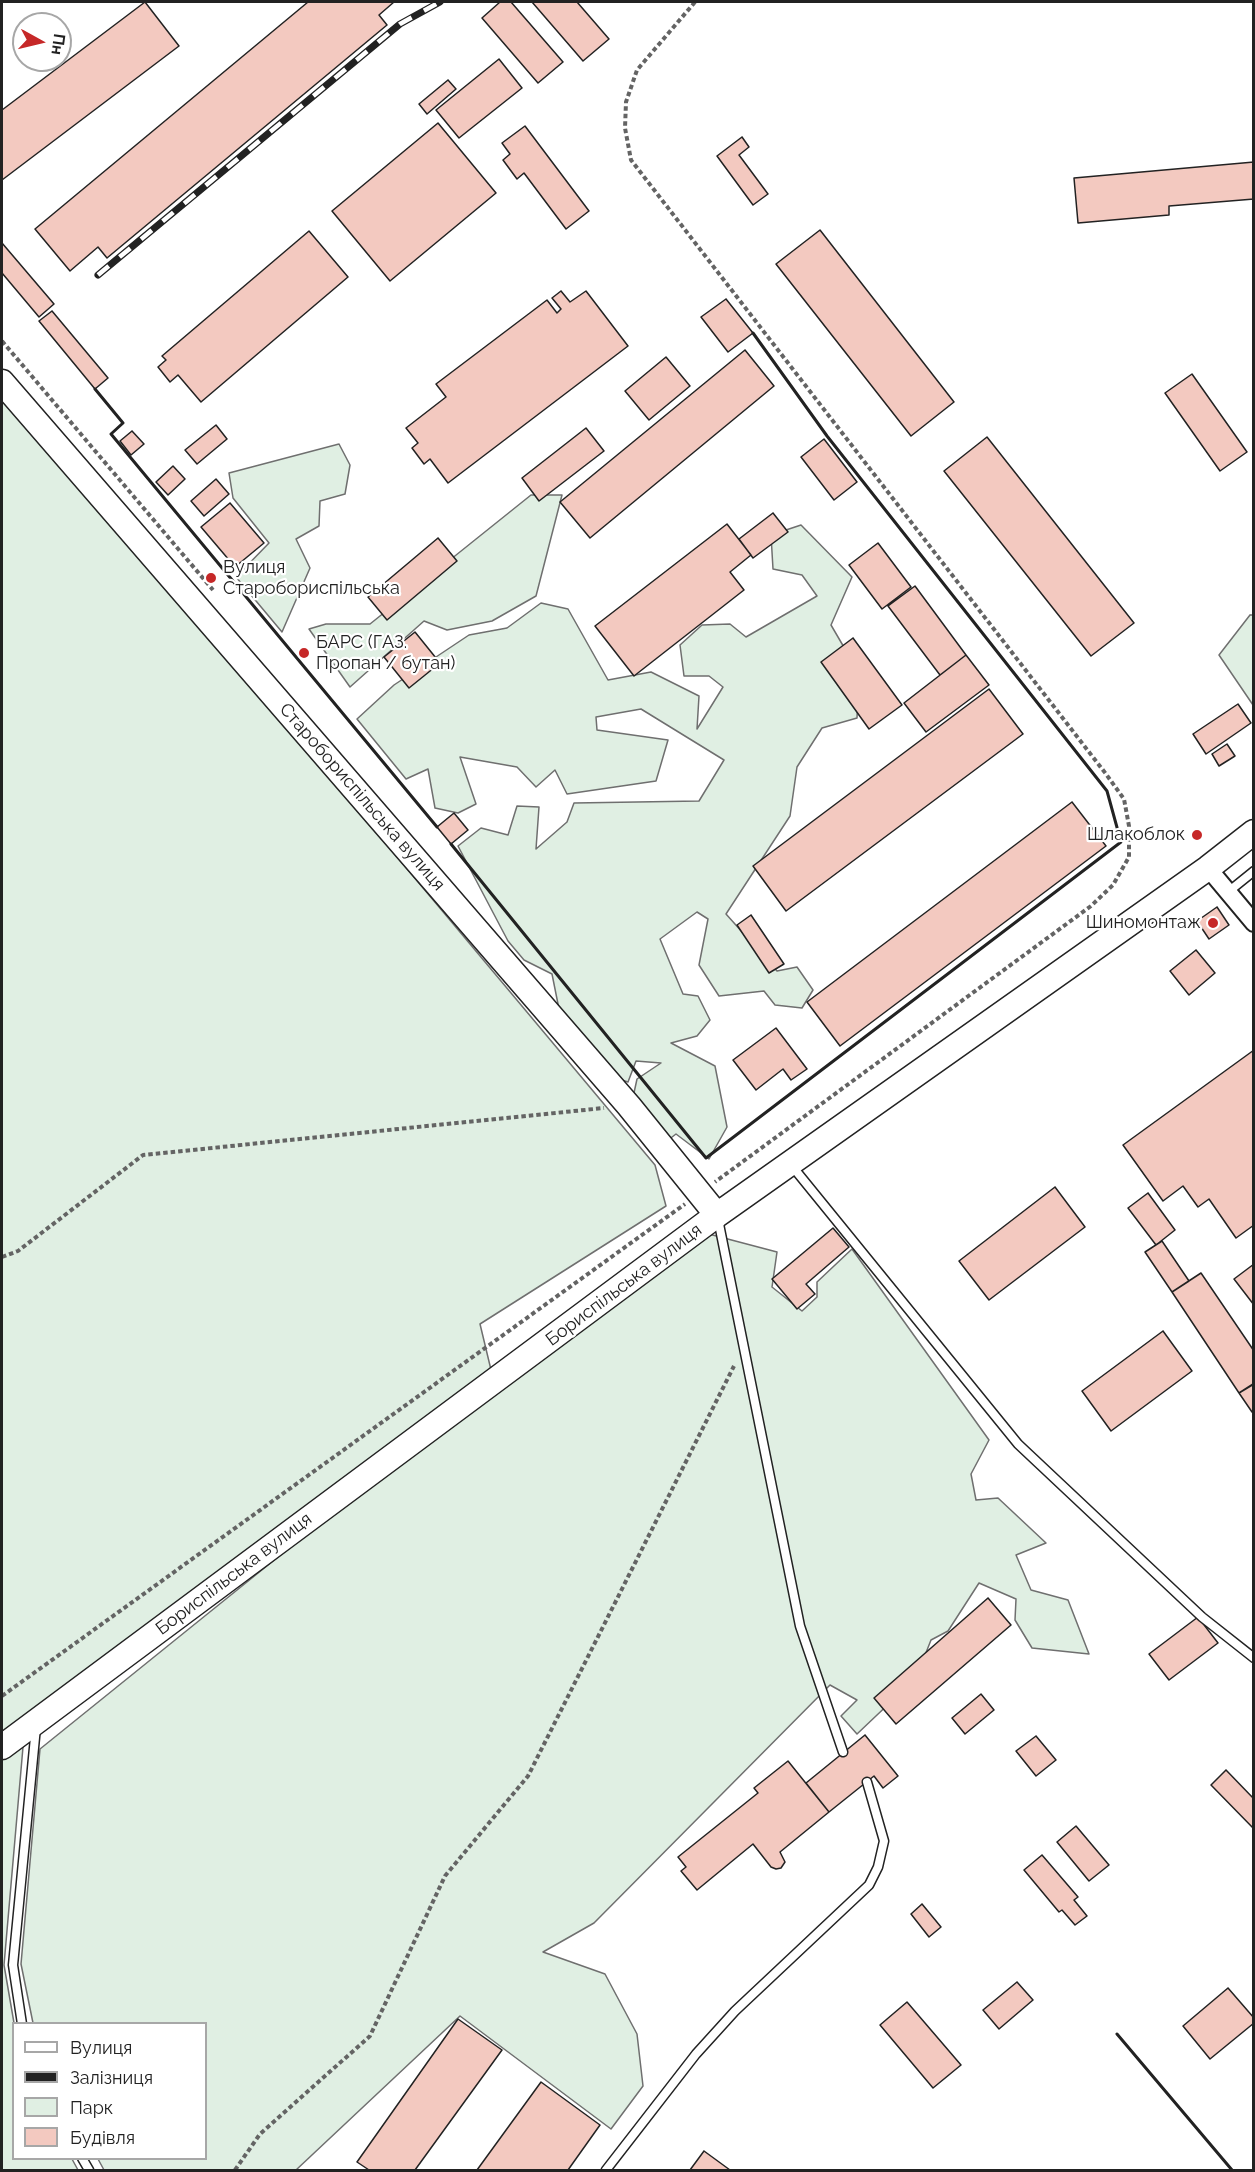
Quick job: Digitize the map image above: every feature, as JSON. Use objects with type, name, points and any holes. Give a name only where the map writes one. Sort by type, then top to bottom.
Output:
[{"type":"main road","name":"Старобориспільська вулиця","points":[[2,382],[629,1106],[717,1215]]},
{"type":"main road","name":"Бориспільська вулиця","points":[[2,1747],[717,1215],[1208,868],[1254,832]]},
{"type":"street","points":[[1208,868],[1254,923]]},
{"type":"lane","points":[[1228,892],[1254,871]]},
{"type":"lane","points":[[790,1163],[1018,1444],[1202,1617],[1254,1658]]},
{"type":"lane","points":[[717,1215],[800,1626],[843,1752]]},
{"type":"lane","points":[[22,2022],[13,1965],[37,1721]]},
{"type":"lane","points":[[606,2170],[696,2054],[735,2011],[869,1885],[878,1867],[884,1841],[867,1782]]},
{"type":"path","points":[[2,1696],[699,1193],[1091,906],[1113,885],[1129,856],[1129,826],[1124,799],[631,160],[625,128],[626,102],[637,70],[695,2]]},
{"type":"path","points":[[2,1257],[18,1251],[143,1155],[629,1106]]},
{"type":"path","points":[[235,2170],[260,2134],[370,2036],[445,1876],[528,1776],[744,1346]]},
{"type":"green space","points":[[2,390],[203,625],[655,1165],[666,1206],[480,1324],[492,1374],[23,1747],[4,1965],[14,2022],[12,2022],[12,2160],[73,2160],[78,2170],[2,2170]]},
{"type":"green space","points":[[339,444],[350,465],[345,494],[320,501],[319,526],[296,539],[310,568],[282,632],[236,577],[269,543],[233,498],[229,473]]},
{"type":"green space","points":[[531,495],[562,495],[536,596],[492,621],[447,630],[424,621],[350,687],[309,629],[326,624],[370,624]]},
{"type":"green space","points":[[801,525],[852,577],[831,625],[845,649],[858,695],[857,718],[822,728],[797,767],[790,816],[726,914],[777,971],[797,967],[813,990],[802,1008],[775,1005],[764,991],[719,996],[699,965],[708,919],[697,912],[660,939],[683,994],[698,996],[710,1020],[697,1036],[671,1043],[715,1066],[727,1127],[709,1159],[676,1134],[663,1144],[632,1102],[637,1079],[661,1063],[636,1061],[628,1082],[609,1076],[560,1014],[552,974],[524,960],[508,941],[458,846],[481,828],[508,835],[517,806],[539,807],[536,849],[567,822],[574,803],[699,801],[724,760],[641,709],[596,717],[597,730],[668,740],[656,781],[567,794],[555,770],[536,787],[517,767],[460,757],[476,804],[458,813],[435,808],[428,769],[406,779],[357,719],[394,685],[469,635],[507,628],[541,603],[568,609],[608,680],[651,672],[699,696],[697,729],[723,687],[709,676],[684,676],[680,645],[702,625],[730,624],[746,637],[817,596],[802,575],[773,569],[771,535]]},
{"type":"green space","points":[[1250,615],[1254,615],[1253,705],[1219,655]]},
{"type":"green space","points":[[705,1233],[777,1252],[772,1287],[802,1311],[817,1297],[817,1282],[852,1249],[989,1440],[971,1474],[976,1500],[998,1498],[1046,1543],[1016,1555],[1031,1590],[1068,1600],[1089,1654],[1032,1648],[1015,1620],[1016,1599],[979,1583],[948,1631],[931,1640],[916,1678],[857,1734],[841,1716],[857,1700],[830,1685],[594,1923],[543,1952],[605,1974],[637,2034],[643,2086],[611,2129],[460,2016],[296,2170],[104,2170],[99,2160],[207,2160],[207,2022],[33,2022],[21,1964],[40,1749],[392,1465]]},
{"type":"building","points":[[145,2],[179,46],[2,180],[2,110],[52,72],[72,72],[72,57]]},
{"type":"building","points":[[308,2],[394,2],[379,15],[387,25],[107,258],[98,247],[70,271],[35,229]]},
{"type":"building","points":[[500,2],[511,2],[563,62],[538,83],[482,18]]},
{"type":"building","points":[[532,2],[577,2],[609,39],[583,61]]},
{"type":"building","points":[[499,59],[522,88],[459,138],[436,110]]},
{"type":"building","points":[[448,80],[456,89],[427,114],[419,104]]},
{"type":"building","points":[[438,123],[496,193],[390,281],[332,211]]},
{"type":"building","points":[[525,126],[589,211],[566,229],[524,173],[517,179],[503,160],[510,154],[502,143]]},
{"type":"building","points":[[742,137],[749,147],[739,155],[768,194],[753,205],[717,156]]},
{"type":"building","points":[[1254,162],[1254,199],[1169,206],[1169,215],[1078,223],[1074,178]]},
{"type":"building","points":[[820,230],[954,402],[911,436],[776,264]]},
{"type":"building","points":[[309,231],[348,277],[201,402],[178,375],[170,382],[158,367],[166,360],[162,356]]},
{"type":"building","points":[[2,243],[54,304],[39,317],[2,273]]},
{"type":"building","points":[[561,291],[570,302],[586,291],[628,346],[448,483],[430,459],[424,464],[412,448],[418,443],[406,428],[446,397],[436,384],[547,300],[557,313],[561,309],[552,298]]},
{"type":"building","points":[[726,299],[753,333],[728,352],[701,317]]},
{"type":"building","points":[[52,311],[108,378],[95,389],[39,321]]},
{"type":"building","points":[[745,350],[774,386],[590,538],[560,502]]},
{"type":"building","points":[[666,357],[690,386],[649,420],[625,391]]},
{"type":"building","points":[[1192,374],[1247,452],[1220,471],[1165,393]]},
{"type":"building","points":[[216,425],[227,439],[197,464],[185,450]]},
{"type":"building","points":[[586,428],[604,451],[539,501],[522,478]]},
{"type":"building","points":[[132,431],[144,444],[131,455],[120,441]]},
{"type":"building","points":[[987,437],[1134,623],[1091,656],[944,471]]},
{"type":"building","points":[[824,439],[857,482],[834,500],[801,457]]},
{"type":"building","points":[[173,466],[185,479],[168,495],[156,482]]},
{"type":"building","points":[[216,479],[229,494],[204,516],[191,501]]},
{"type":"building","points":[[230,503],[264,543],[235,567],[201,527]]},
{"type":"building","points":[[773,513],[788,532],[753,558],[739,539]]},
{"type":"building","points":[[727,524],[751,555],[730,572],[744,590],[634,676],[595,626]]},
{"type":"building","points":[[438,538],[457,561],[387,620],[368,597]]},
{"type":"building","points":[[878,543],[911,587],[882,609],[849,565]]},
{"type":"building","points":[[915,586],[966,655],[940,675],[888,606]]},
{"type":"building","points":[[415,632],[440,663],[409,688],[384,657]]},
{"type":"building","points":[[853,638],[902,705],[869,729],[821,662]]},
{"type":"building","points":[[966,655],[989,685],[926,732],[904,703]]},
{"type":"building","points":[[989,689],[1023,734],[786,911],[753,866]]},
{"type":"building","points":[[1238,704],[1251,723],[1206,754],[1193,734]]},
{"type":"building","points":[[1227,744],[1235,756],[1219,766],[1212,754]]},
{"type":"building","points":[[1072,802],[1106,846],[840,1046],[807,1002]]},
{"type":"building","points":[[454,813],[468,830],[451,844],[437,827]]},
{"type":"building","name":"Шиномонтаж","points":[[1217,907],[1229,925],[1209,939],[1197,921]]},
{"type":"building","points":[[751,915],[784,964],[769,973],[737,925]]},
{"type":"building","points":[[1196,950],[1215,973],[1189,995],[1170,971]]},
{"type":"building","points":[[776,1028],[807,1069],[791,1080],[783,1069],[756,1090],[733,1060]]},
{"type":"building","points":[[1254,1050],[1254,1225],[1236,1238],[1209,1199],[1198,1207],[1183,1186],[1163,1201],[1123,1145]]},
{"type":"building","points":[[1055,1187],[1085,1227],[989,1300],[959,1261]]},
{"type":"building","points":[[1148,1193],[1175,1230],[1156,1245],[1128,1208]]},
{"type":"building","points":[[833,1228],[849,1247],[806,1284],[815,1294],[797,1309],[772,1279]]},
{"type":"building","points":[[1162,1241],[1189,1281],[1172,1292],[1145,1252]]},
{"type":"building","points":[[1254,1264],[1254,1305],[1234,1279]]},
{"type":"building","points":[[1201,1273],[1254,1351],[1254,1384],[1239,1393],[1172,1292]]},
{"type":"building","points":[[1163,1331],[1192,1371],[1111,1431],[1082,1391]]},
{"type":"building","points":[[1253,1384],[1254,1411],[1252,1412],[1239,1393]]},
{"type":"building","points":[[988,1598],[1011,1625],[896,1724],[874,1698]]},
{"type":"building","points":[[1198,1617],[1218,1643],[1169,1680],[1149,1654]]},
{"type":"building","points":[[981,1694],[994,1710],[965,1734],[952,1718]]},
{"type":"building","points":[[865,1735],[898,1776],[883,1788],[874,1776],[829,1812],[806,1783]]},
{"type":"building","points":[[1036,1736],[1056,1760],[1036,1776],[1016,1751]]},
{"type":"building","points":[[788,1761],[829,1812],[780,1852],[785,1862],[781,1868],[771,1867],[753,1844],[697,1890],[681,1871],[686,1867],[678,1857],[758,1793],[754,1788]]},
{"type":"building","points":[[1226,1770],[1254,1799],[1254,1829],[1211,1785]]},
{"type":"building","points":[[1076,1826],[1109,1865],[1089,1881],[1057,1842]]},
{"type":"building","points":[[1042,1855],[1078,1897],[1074,1900],[1087,1916],[1075,1925],[1062,1910],[1059,1912],[1024,1870]]},
{"type":"building","points":[[922,1904],[941,1927],[929,1937],[911,1914]]},
{"type":"building","points":[[1017,1982],[1033,2000],[999,2029],[983,2010]]},
{"type":"building","points":[[1228,1988],[1254,2018],[1254,2023],[1210,2059],[1183,2026]]},
{"type":"building","points":[[907,2002],[961,2065],[933,2088],[880,2025]]},
{"type":"building","points":[[458,2019],[502,2050],[415,2170],[369,2170],[357,2162]]},
{"type":"building","points":[[541,2082],[600,2125],[568,2170],[477,2170]]},
{"type":"building","points":[[704,2151],[730,2170],[690,2170]]},
{"type":"railway","points":[[98,275],[400,24],[440,2]]},
{"type":"wall","points":[[451,844],[706,1158],[1121,842],[1107,791],[827,436],[753,333]]},
{"type":"wall","points":[[95,389],[123,423],[111,434],[437,827]]},
{"type":"wall","points":[[1117,2034],[1232,2170]]},
{"type":"place","name":"Вулиця Старобориспільська","points":[[211,578]]},
{"type":"place","name":"БАРС (ГАЗ. Пропан / бутан)","points":[[304,653]]},
{"type":"place","name":"Шлакоблок","points":[[1197,835]]},
{"type":"place","name":"Шиномонтаж","points":[[1213,923]]}]
